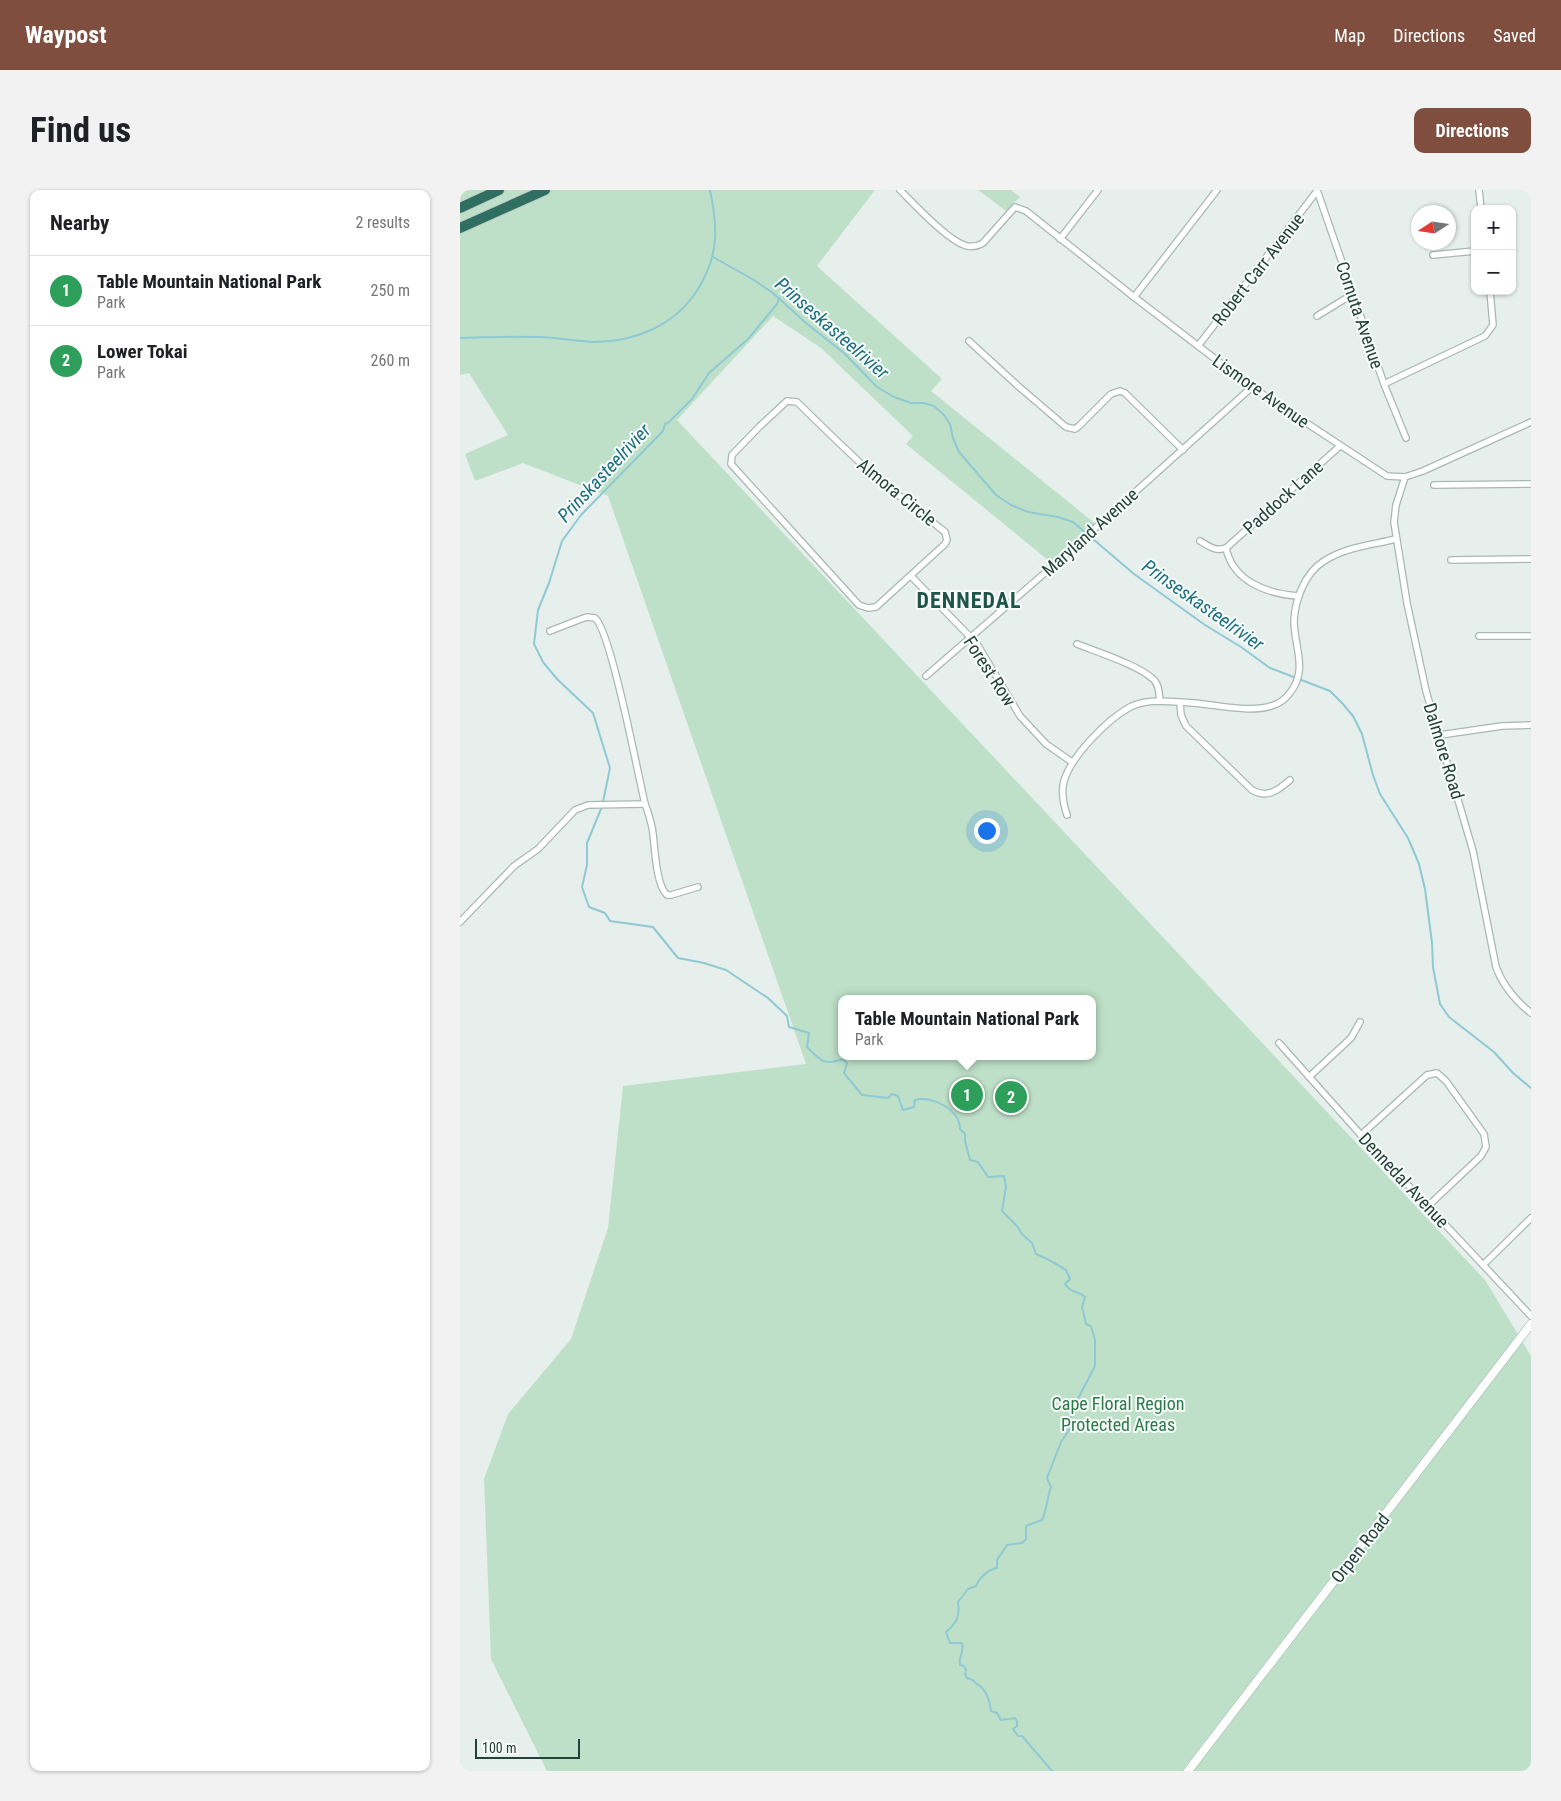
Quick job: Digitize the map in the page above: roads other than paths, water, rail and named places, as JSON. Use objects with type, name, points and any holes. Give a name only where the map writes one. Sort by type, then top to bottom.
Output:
[{"type":"highway","points":[[460,208],[498,190]]},
{"type":"highway","points":[[460,228],[545,190]]},
{"type":"main road","name":"Orpen Road","points":[[1188,1771],[1531,1324]]},
{"type":"street","name":"Lismore Avenue","points":[[900,190],[954,240],[968,246],[982,243],[1015,207],[1026,211],[1252,387],[1387,476],[1406,477]]},
{"type":"street","points":[[1060,238],[1098,190]]},
{"type":"street","points":[[1134,297],[1217,190]]},
{"type":"street","points":[[1479,190],[1481,205]]},
{"type":"street","name":"Cornuta Avenue","points":[[1317,191],[1384,384],[1406,438]]},
{"type":"street","name":"Robert Carr Avenue","points":[[1198,346],[1317,191]]},
{"type":"street","points":[[1433,255],[1471,251]]},
{"type":"street","points":[[1318,316],[1353,294]]},
{"type":"street","points":[[1384,384],[1485,336],[1492,326],[1490,295]]},
{"type":"street","points":[[970,340],[1017,386],[1066,428],[1075,429],[1111,394],[1120,391],[1125,393],[1183,450]]},
{"type":"street","name":"Maryland Avenue","points":[[926,676],[1252,387]]},
{"type":"street","name":"Almora Circle","points":[[792,400],[797,402],[873,475],[945,532],[945,544],[911,576],[876,607],[868,608],[859,605],[732,467],[730,461],[732,455],[783,404],[792,400]]},
{"type":"street","points":[[1406,477],[1531,422]]},
{"type":"street","name":"Paddock Lane","points":[[1226,548],[1340,446]]},
{"type":"street","name":"Dalmore Road","points":[[1406,477],[1394,513],[1396,539],[1407,603],[1426,691],[1473,852],[1496,968],[1502,981],[1531,1014]]},
{"type":"street","points":[[1434,485],[1531,484]]},
{"type":"street","points":[[1067,815],[1062,792],[1072,762],[1096,735],[1120,714],[1140,704],[1160,701],[1258,708],[1275,705],[1287,696],[1296,683],[1300,670],[1294,623],[1299,596],[1314,570],[1333,556],[1348,550],[1396,539]]},
{"type":"street","points":[[1200,541],[1214,549],[1226,548],[1230,562],[1251,584],[1281,595],[1299,596]]},
{"type":"street","points":[[1451,560],[1531,560]]},
{"type":"street","name":"Forest Row","points":[[911,576],[971,637],[1020,716],[1046,744],[1072,762]]},
{"type":"street","points":[[550,631],[587,617],[595,618],[601,625],[616,677],[652,828],[656,865],[663,891],[666,895],[671,895],[698,887]]},
{"type":"street","points":[[1479,636],[1531,636]]},
{"type":"street","points":[[1077,644],[1139,670],[1153,678],[1158,687],[1160,701]]},
{"type":"street","points":[[1180,702],[1180,714],[1186,726],[1252,790],[1268,794],[1278,790],[1290,780]]},
{"type":"street","points":[[1440,735],[1502,726],[1531,725]]},
{"type":"street","points":[[460,922],[514,866],[538,849],[575,810],[588,805],[645,804]]},
{"type":"street","points":[[1309,1077],[1350,1038],[1360,1022]]},
{"type":"street","name":"Dennedal Avenue","points":[[1279,1043],[1362,1136],[1531,1316]]},
{"type":"street","points":[[1362,1136],[1427,1074],[1437,1074],[1446,1080],[1484,1134],[1486,1146],[1481,1156],[1428,1206]]},
{"type":"street","points":[[1483,1265],[1531,1218]]},
{"type":"waterway","points":[[460,338],[547,337],[594,342],[609,341],[639,335],[666,322],[689,302],[705,277],[710,265],[715,241],[710,190]]},
{"type":"waterway","name":"Prinseskasteelrivier","points":[[713,257],[773,293],[807,324],[844,353],[877,387],[894,397],[911,403],[924,403],[934,406],[950,424],[959,452],[996,495],[1011,505],[1028,512],[1058,517],[1073,522],[1134,574],[1205,625],[1241,647],[1270,668],[1330,691],[1342,703],[1353,716],[1362,734],[1380,794],[1408,838],[1419,864],[1425,889],[1433,967],[1440,1004],[1449,1017],[1494,1052],[1513,1073],[1531,1088]]},
{"type":"waterway","name":"Prinskasteelrivier","points":[[603,802],[610,768],[593,713],[557,679],[543,662],[534,644],[538,610],[549,583],[562,541],[581,515],[663,431],[665,424],[692,399],[709,373],[748,339],[777,304],[779,298]]},
{"type":"waterway","name":"Prinskasteelrivier","points":[[601,809],[587,843],[587,865],[582,887],[589,907],[605,913],[610,921],[653,927],[678,958],[726,970],[768,998],[787,1016],[789,1027],[809,1033],[807,1047],[819,1058],[826,1062],[840,1060]]},
{"type":"waterway","name":"Prinskasteelrivier","points":[[844,1060],[847,1063],[844,1073],[862,1095],[888,1098],[892,1094],[898,1096],[903,1110],[914,1107],[915,1100],[922,1099],[937,1102],[950,1110],[959,1122],[960,1129],[965,1134],[970,1160],[978,1162],[988,1177],[1004,1176],[1006,1187],[1002,1211],[1032,1243],[1036,1254],[1066,1270],[1070,1279],[1065,1284],[1067,1287],[1085,1297],[1082,1307],[1086,1324],[1091,1326],[1095,1340],[1095,1366],[1072,1410],[1069,1430],[1061,1442],[1047,1478],[1051,1487],[1044,1516],[1042,1520],[1026,1526],[1026,1539],[1022,1543],[1007,1545],[997,1560],[997,1568],[985,1574],[976,1586],[968,1589],[958,1602],[959,1611],[955,1622],[946,1632],[950,1643],[962,1643],[963,1649],[960,1665],[964,1666],[967,1678],[973,1680],[985,1691],[991,1711],[997,1713],[1001,1720],[1015,1718],[1017,1726],[1013,1729],[1018,1736],[1022,1736],[1052,1771]]},
{"type":"place","name":"Table Mountain National Park","points":[[967,1095]]},
{"type":"place","name":"Lower Tokai","points":[[1011,1097]]},
{"type":"district","name":"DENNEDAL","points":[[969,600]]},
{"type":"park label","name":"Cape Floral Region Protected Areas","points":[[1118,1413]]}]
